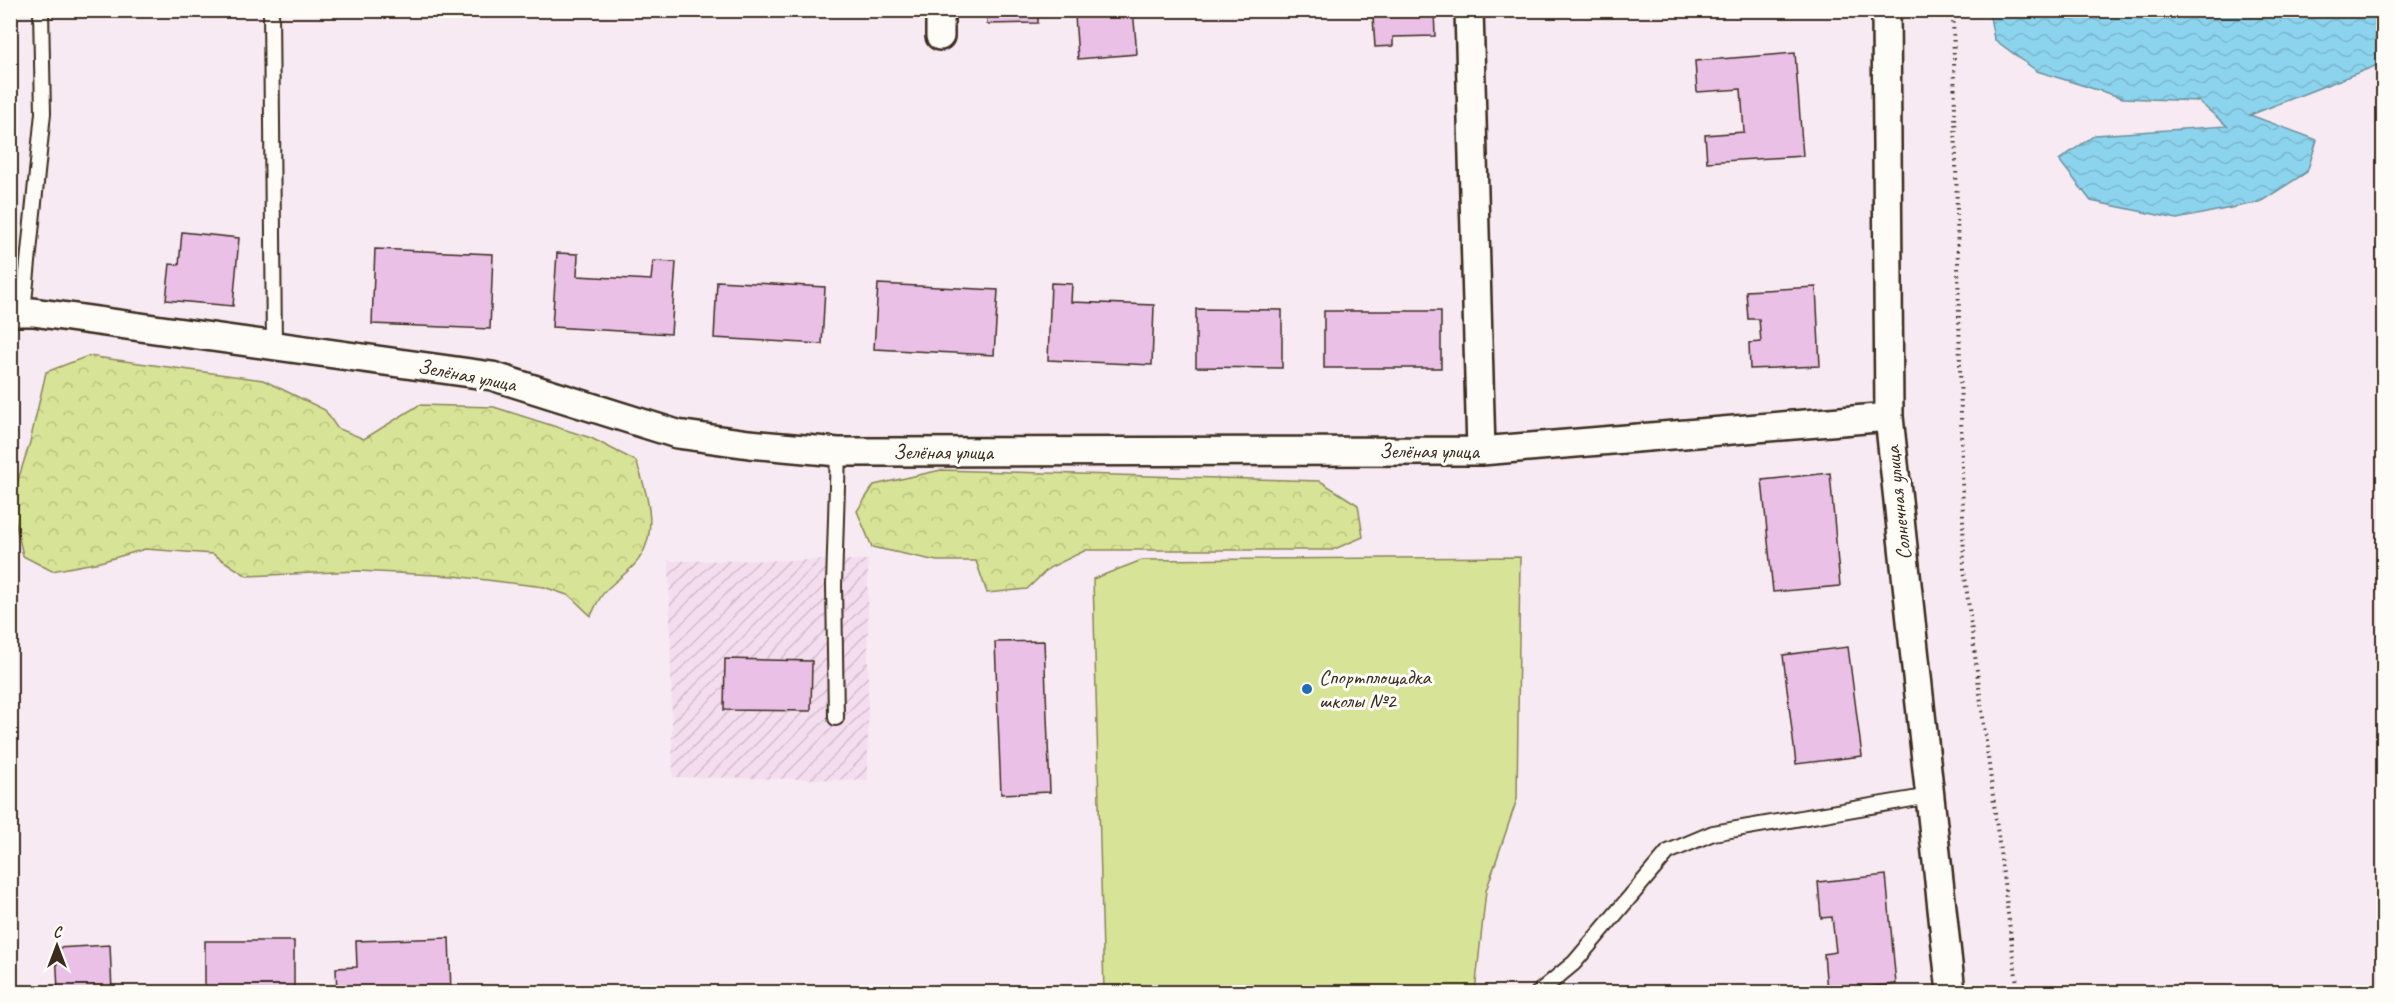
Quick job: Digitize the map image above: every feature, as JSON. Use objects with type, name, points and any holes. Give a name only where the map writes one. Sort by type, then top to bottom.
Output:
[{"type":"street","points":[[1469,10],[1481,451]]},
{"type":"street","name":"Солнечная улица","points":[[1886,10],[1888,417],[1951,993]]},
{"type":"street","name":"Зелёная улица","points":[[17,312],[492,376],[677,434],[749,444],[838,452],[1481,451],[1888,417]]},
{"type":"lane","points":[[17,312],[43,113],[41,10]]},
{"type":"lane","points":[[271,10],[274,346]]},
{"type":"lane","points":[[836,718],[834,585],[838,452]]},
{"type":"lane","points":[[1539,993],[1574,963],[1668,852],[1713,833],[1930,796]]},
{"type":"path","points":[[1953,10],[1964,569],[2018,993]]},
{"type":"shaded area","points":[[868,560],[868,780],[673,777],[669,561]]},
{"type":"green space","points":[[88,356],[263,380],[325,410],[337,428],[364,439],[419,405],[494,407],[591,438],[636,461],[645,489],[650,518],[646,546],[629,570],[603,594],[591,616],[570,596],[544,587],[454,576],[358,571],[247,576],[213,554],[145,549],[100,562],[52,571],[23,556],[11,502],[30,442],[46,372]]},
{"type":"green space","points":[[941,470],[1320,481],[1358,505],[1363,537],[1332,550],[1086,550],[1049,568],[1027,589],[987,593],[976,561],[937,561],[872,547],[857,511],[874,485]]},
{"type":"green space","name":"Спортплощадка школы №2","points":[[1520,557],[1517,799],[1486,891],[1475,992],[1104,992],[1093,579],[1142,560]]},
{"type":"water","points":[[1989,11],[2383,11],[2383,63],[2250,115],[2317,140],[2307,172],[2260,202],[2177,219],[2091,201],[2059,160],[2095,135],[2227,126],[2198,101],[2123,98],[2037,71],[1994,39]]},
{"type":"building","points":[[986,10],[1038,10],[1038,23],[987,24]]},
{"type":"building","points":[[1133,10],[1137,54],[1078,59],[1075,15]]},
{"type":"building","points":[[1391,10],[1434,10],[1435,36],[1393,37],[1393,46],[1375,47],[1373,17],[1391,17]]},
{"type":"building","points":[[1795,53],[1803,156],[1707,162],[1705,135],[1744,132],[1741,89],[1697,92],[1695,61]]},
{"type":"building","points":[[182,232],[239,238],[233,306],[166,300],[170,264],[179,265]]},
{"type":"building","points":[[375,249],[493,254],[490,329],[372,324]]},
{"type":"building","points":[[557,253],[578,254],[577,276],[651,280],[653,261],[676,262],[671,334],[552,327]]},
{"type":"building","points":[[717,281],[825,287],[822,344],[714,338]]},
{"type":"building","points":[[1051,283],[1072,284],[1071,302],[1154,305],[1152,365],[1048,360]]},
{"type":"building","points":[[878,284],[998,290],[994,355],[874,349]]},
{"type":"building","points":[[1816,287],[1820,366],[1750,369],[1749,343],[1761,342],[1759,319],[1748,319],[1746,291]]},
{"type":"building","points":[[1196,309],[1282,310],[1282,368],[1196,367]]},
{"type":"building","points":[[1324,311],[1441,311],[1441,368],[1324,368]]},
{"type":"building","points":[[1830,473],[1840,586],[1773,592],[1762,480]]},
{"type":"building","points":[[1044,641],[1050,792],[1001,794],[995,642]]},
{"type":"building","points":[[1848,647],[1862,756],[1796,764],[1783,655]]},
{"type":"building","points":[[725,659],[812,661],[811,711],[724,710]]},
{"type":"building","points":[[1886,875],[1896,984],[1827,991],[1824,954],[1836,952],[1832,917],[1821,918],[1818,882]]},
{"type":"building","points":[[449,938],[451,992],[337,992],[336,968],[357,967],[356,941]]},
{"type":"building","points":[[205,941],[294,941],[294,992],[205,992]]},
{"type":"building","points":[[110,945],[112,992],[58,992],[56,948]]},
{"type":"place","name":"Спортплощадка школы №2","points":[[1307,689]]}]
